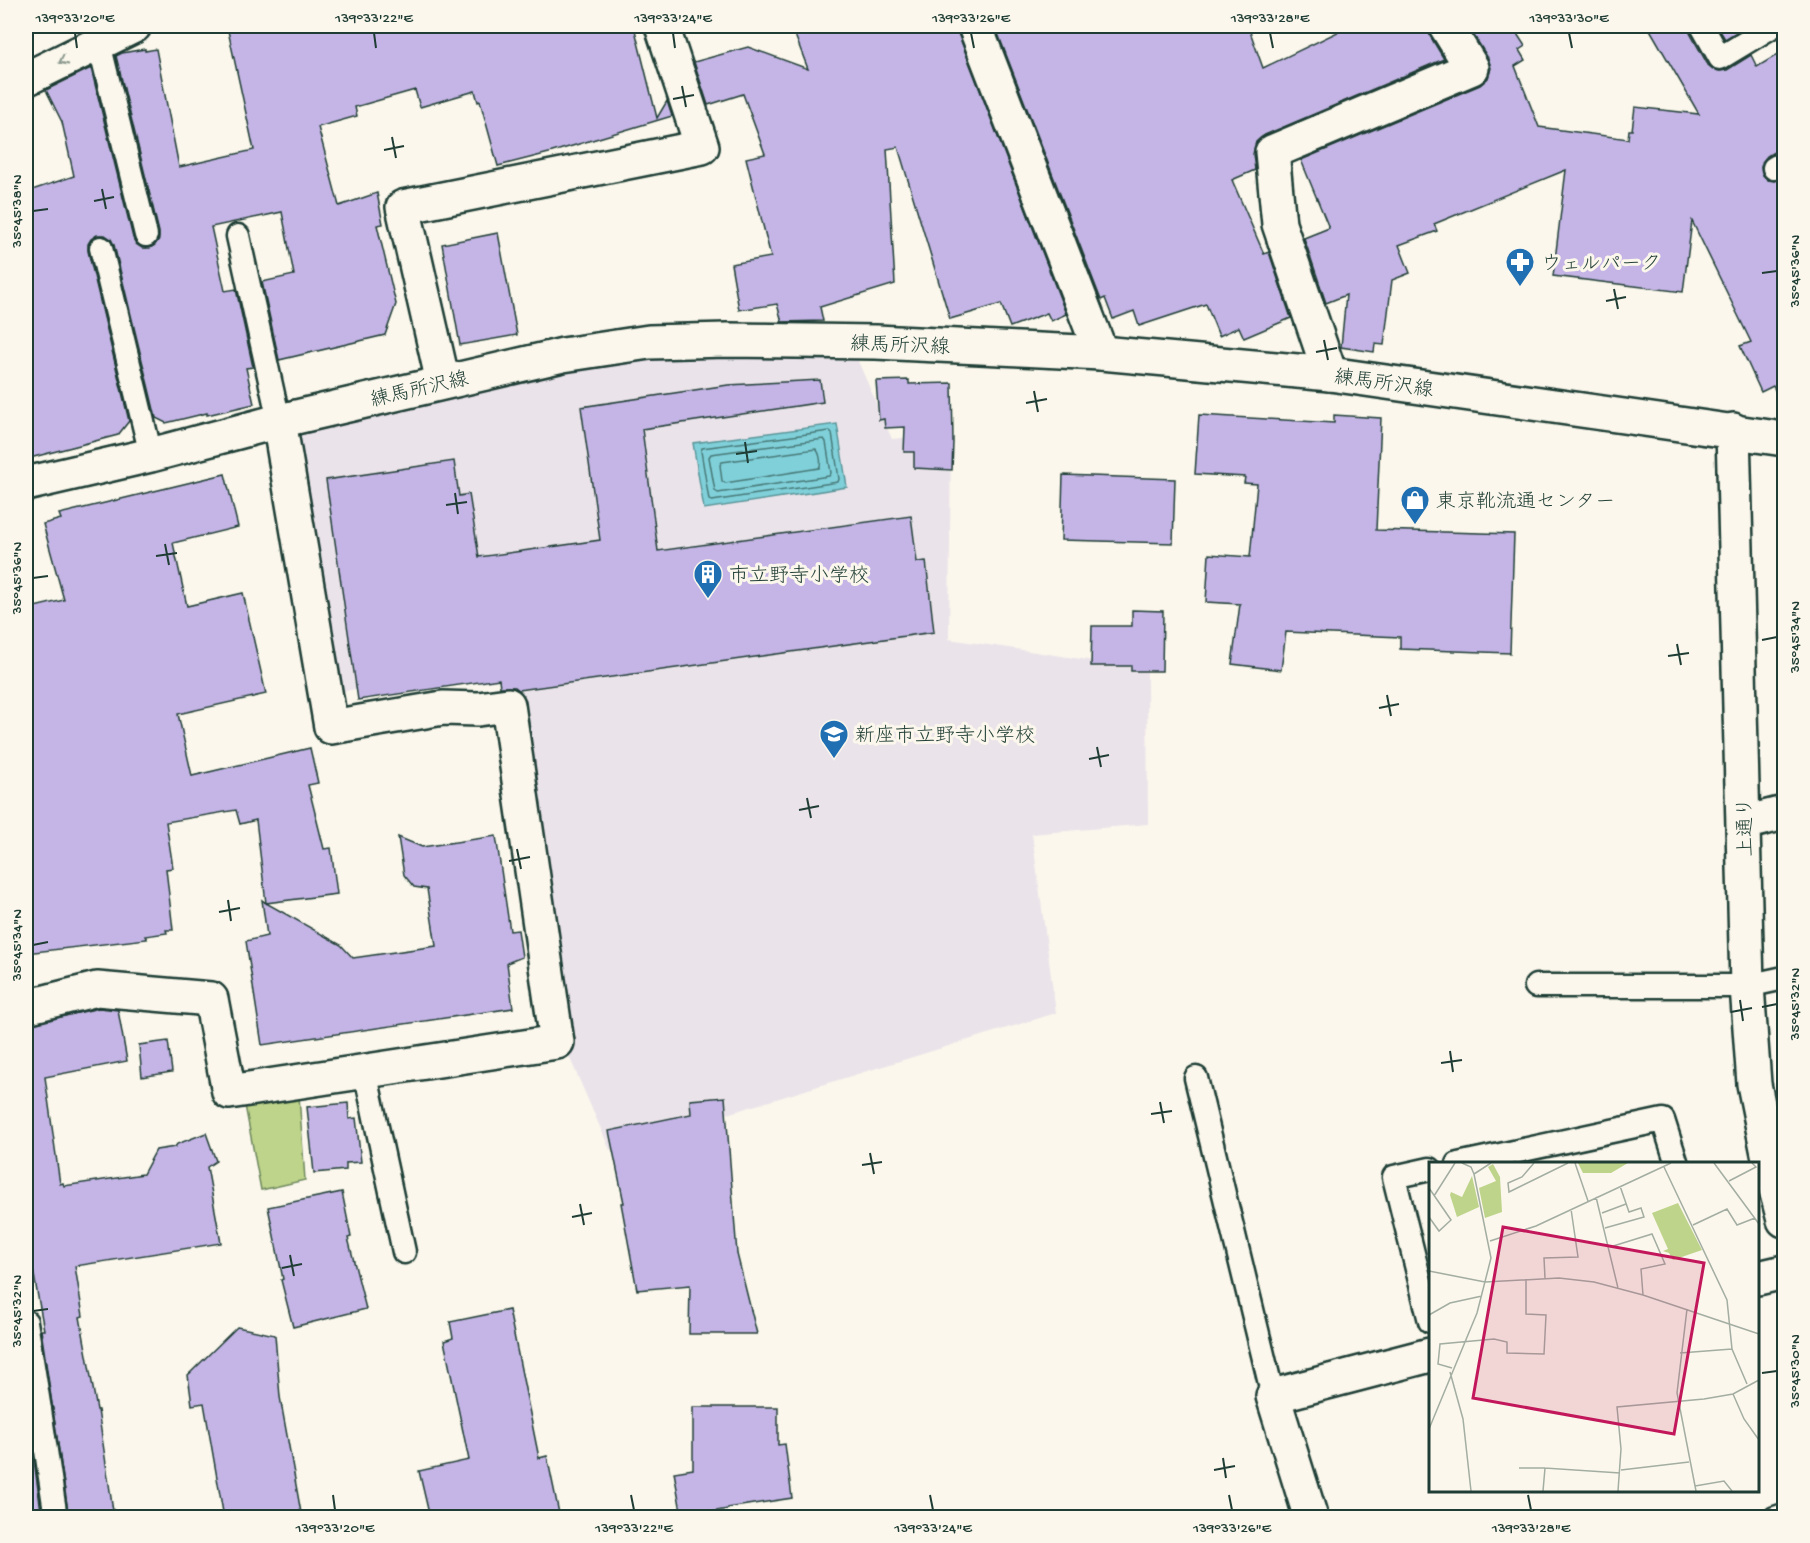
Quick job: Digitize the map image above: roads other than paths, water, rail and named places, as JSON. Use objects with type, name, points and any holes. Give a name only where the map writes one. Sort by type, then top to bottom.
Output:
[{"type":"street","points":[[26,79],[134,26]]},
{"type":"street","points":[[443,382],[403,207],[702,147],[662,26]]},
{"type":"street","points":[[975,26],[1101,353]]},
{"type":"street","points":[[1330,374],[1279,224],[1272,152],[1472,68],[1446,26]]},
{"type":"street","name":"練馬所沢線","points":[[26,484],[151,455],[279,421],[563,355],[649,342],[727,340],[876,342],[1101,353],[1330,374],[1785,439]]},
{"type":"street","points":[[26,1007],[97,989],[211,999],[229,1092],[557,1041],[508,705],[478,710],[442,708],[331,728],[279,421]]},
{"type":"street","name":"上通り","points":[[1733,430],[1747,986],[1754,1084],[1772,1178],[1785,1220]]},
{"type":"street","points":[[1744,823],[1785,813]]},
{"type":"street","points":[[1759,1278],[1785,1272]]},
{"type":"street","points":[[1311,1518],[1273,1396],[1429,1356]]},
{"type":"lane","points":[[1702,26],[1720,58],[1773,26]]},
{"type":"lane","points":[[99,43],[146,235]]},
{"type":"lane","points":[[238,236],[279,421]]},
{"type":"lane","points":[[101,248],[151,455]]},
{"type":"lane","points":[[1536,986],[1747,986],[1785,978]]},
{"type":"lane","points":[[364,1071],[404,1252]]},
{"type":"lane","points":[[1196,1078],[1273,1396]]},
{"type":"lane","points":[[1467,1162],[1663,1120],[1676,1162]]},
{"type":"lane","points":[[1429,1169],[1394,1177],[1429,1313]]},
{"type":"lane","points":[[26,1322],[33,1411],[57,1518]]},
{"type":"lane","points":[[1774,1518],[1785,1515]]},
{"type":"water","points":[[837,424],[847,487],[704,509],[693,443]]},
{"type":"place","name":"ウェルパーク","points":[[1520,288]]},
{"type":"place","name":"東京靴流通センター","points":[[1415,526]]},
{"type":"place","name":"市立野寺小学校","points":[[708,600]]},
{"type":"place","name":"新座市立野寺小学校","points":[[834,760]]}]
